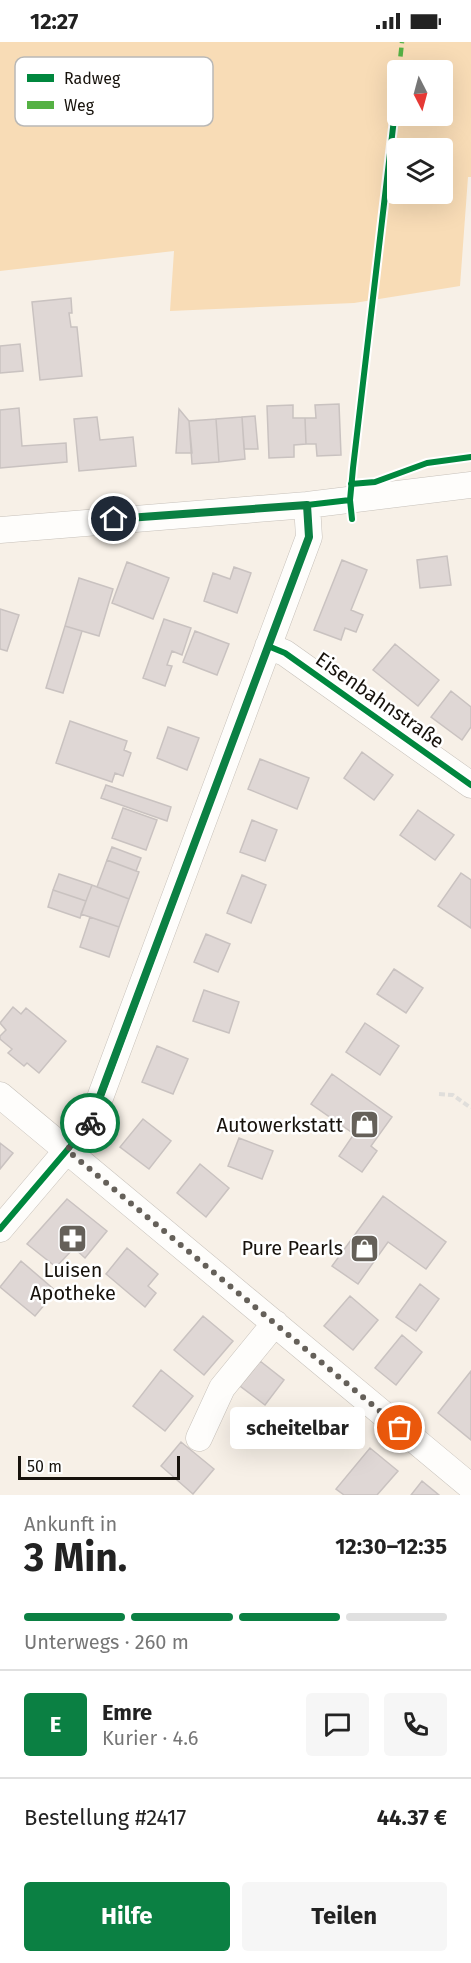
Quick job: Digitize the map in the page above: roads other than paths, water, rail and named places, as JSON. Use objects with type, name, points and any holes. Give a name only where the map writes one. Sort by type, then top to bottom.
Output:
[{"type":"street","points":[[0,530],[307,505],[471,485]]},
{"type":"street","points":[[0,1229],[91,1122],[309,537],[307,505]]},
{"type":"street","name":"Eisenbahnstraße","points":[[268,646],[285,653],[471,785]]},
{"type":"street","points":[[0,1095],[471,1487]]},
{"type":"street","points":[[199,1438],[222,1388],[275,1323]]},
{"type":"place","name":"Autowerkstatt","points":[[364,1125]]},
{"type":"place","name":"Luisen Apotheke","points":[[73,1239]]},
{"type":"place","name":"Pure Pearls","points":[[364,1248]]},
{"type":"place","name":"scheitelbar","points":[[400,1428]]}]
